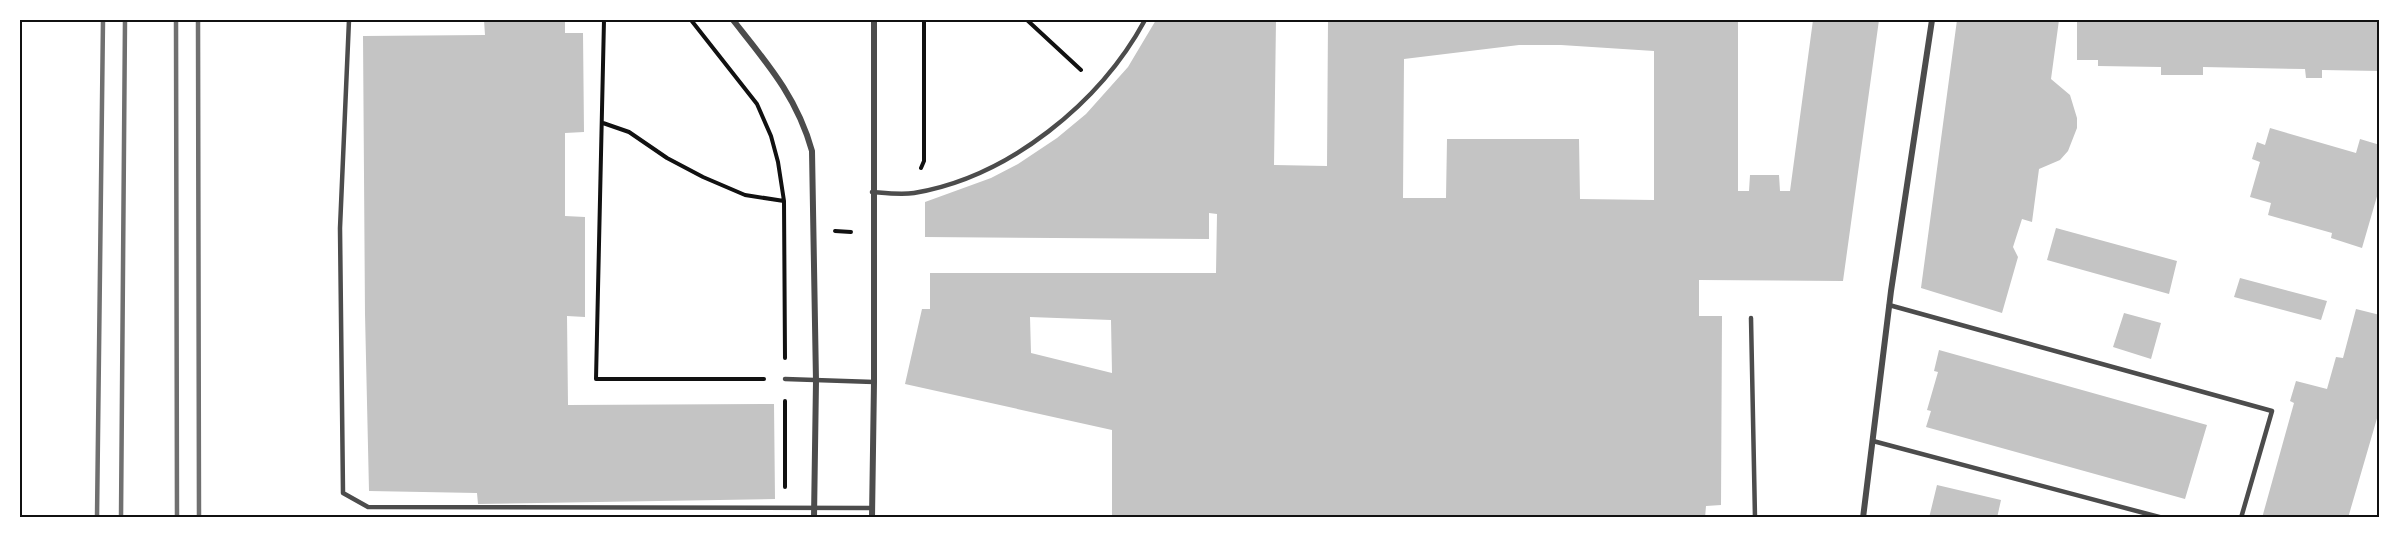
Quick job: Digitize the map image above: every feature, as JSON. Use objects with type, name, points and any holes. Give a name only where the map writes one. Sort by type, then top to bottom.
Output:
[{"type":"street","points":[[733,20],[775,72],[804,123],[812,151],[816,381],[814,518]]},
{"type":"street","points":[[872,518],[874,20]]},
{"type":"street","points":[[1863,518],[1889,306],[1932,20]]},
{"type":"lane","points":[[349,20],[340,228],[343,493],[368,507],[872,508]]},
{"type":"lane","points":[[872,192],[912,193],[962,180],[994,167],[1026,149],[1055,126],[1097,85],[1124,55],[1145,20]]},
{"type":"lane","points":[[1889,306],[2272,411],[2241,518]]},
{"type":"lane","points":[[1751,318],[1755,518]]},
{"type":"lane","points":[[784,379],[874,382]]},
{"type":"lane","points":[[1873,441],[2163,518]]},
{"type":"path","points":[[604,20],[596,379],[784,379]]},
{"type":"path","points":[[691,20],[757,104],[771,136],[778,162],[784,201],[785,508]]},
{"type":"path","points":[[912,193],[924,161],[924,20]]},
{"type":"path","points":[[1027,20],[1097,85]]},
{"type":"path","points":[[603,123],[629,132],[667,158],[702,177],[745,195],[784,201]]},
{"type":"building","points":[[484,20],[565,20],[565,33],[583,33],[584,132],[565,133],[565,216],[585,217],[585,317],[567,316],[568,405],[774,404],[775,499],[478,504],[477,493],[369,491],[363,36],[485,35]]},
{"type":"building","points":[[1156,20],[1276,20],[1274,165],[1327,166],[1328,20],[1738,20],[1738,191],[1749,191],[1750,175],[1779,175],[1780,191],[1790,191],[1813,20],[1879,20],[1843,281],[1699,280],[1699,316],[1722,316],[1721,505],[1706,506],[1705,518],[1112,518],[1112,430],[905,384],[922,309],[930,309],[930,273],[1216,273],[1217,214],[1209,213],[1209,239],[925,237],[925,202],[991,178],[1018,164],[1057,138],[1086,114],[1128,67]],"holes":[[[1519,45],[1561,45],[1654,51],[1654,200],[1580,199],[1579,139],[1447,139],[1446,198],[1403,198],[1404,59]],[[1030,317],[1111,320],[1112,373],[1031,353]]]},
{"type":"building","points":[[1957,20],[2059,20],[2051,79],[2070,95],[2077,118],[2077,128],[2068,151],[2060,160],[2039,169],[2032,222],[2022,219],[2013,247],[2018,257],[2002,313],[1921,288]]},
{"type":"building","points":[[2077,20],[2380,20],[2380,71],[2322,70],[2322,78],[2306,78],[2305,69],[2203,67],[2203,75],[2161,75],[2161,67],[2098,66],[2098,60],[2077,60]]},
{"type":"building","points":[[2270,128],[2356,153],[2360,139],[2380,145],[2380,186],[2362,248],[2331,238],[2332,233],[2268,215],[2271,203],[2250,197],[2260,162],[2252,159],[2257,142],[2265,145]]},
{"type":"building","points":[[2056,228],[2177,261],[2169,294],[2047,260]]},
{"type":"building","points":[[2240,278],[2327,301],[2321,320],[2234,297]]},
{"type":"building","points":[[2356,309],[2380,315],[2380,408],[2348,518],[2262,518],[2294,403],[2290,401],[2296,381],[2327,389],[2336,357],[2343,358]]},
{"type":"building","points":[[2124,313],[2161,323],[2151,359],[2113,347]]},
{"type":"building","points":[[1939,350],[2207,425],[2185,499],[1926,427],[1931,411],[1927,410],[1938,372],[1934,371]]},
{"type":"building","points":[[1937,485],[2001,500],[1997,518],[1929,518]]},
{"type":"railway","points":[[97,518],[103,20]]},
{"type":"railway","points":[[121,518],[125,20]]},
{"type":"railway","points":[[176,20],[177,518]]},
{"type":"railway","points":[[198,20],[199,518]]}]
